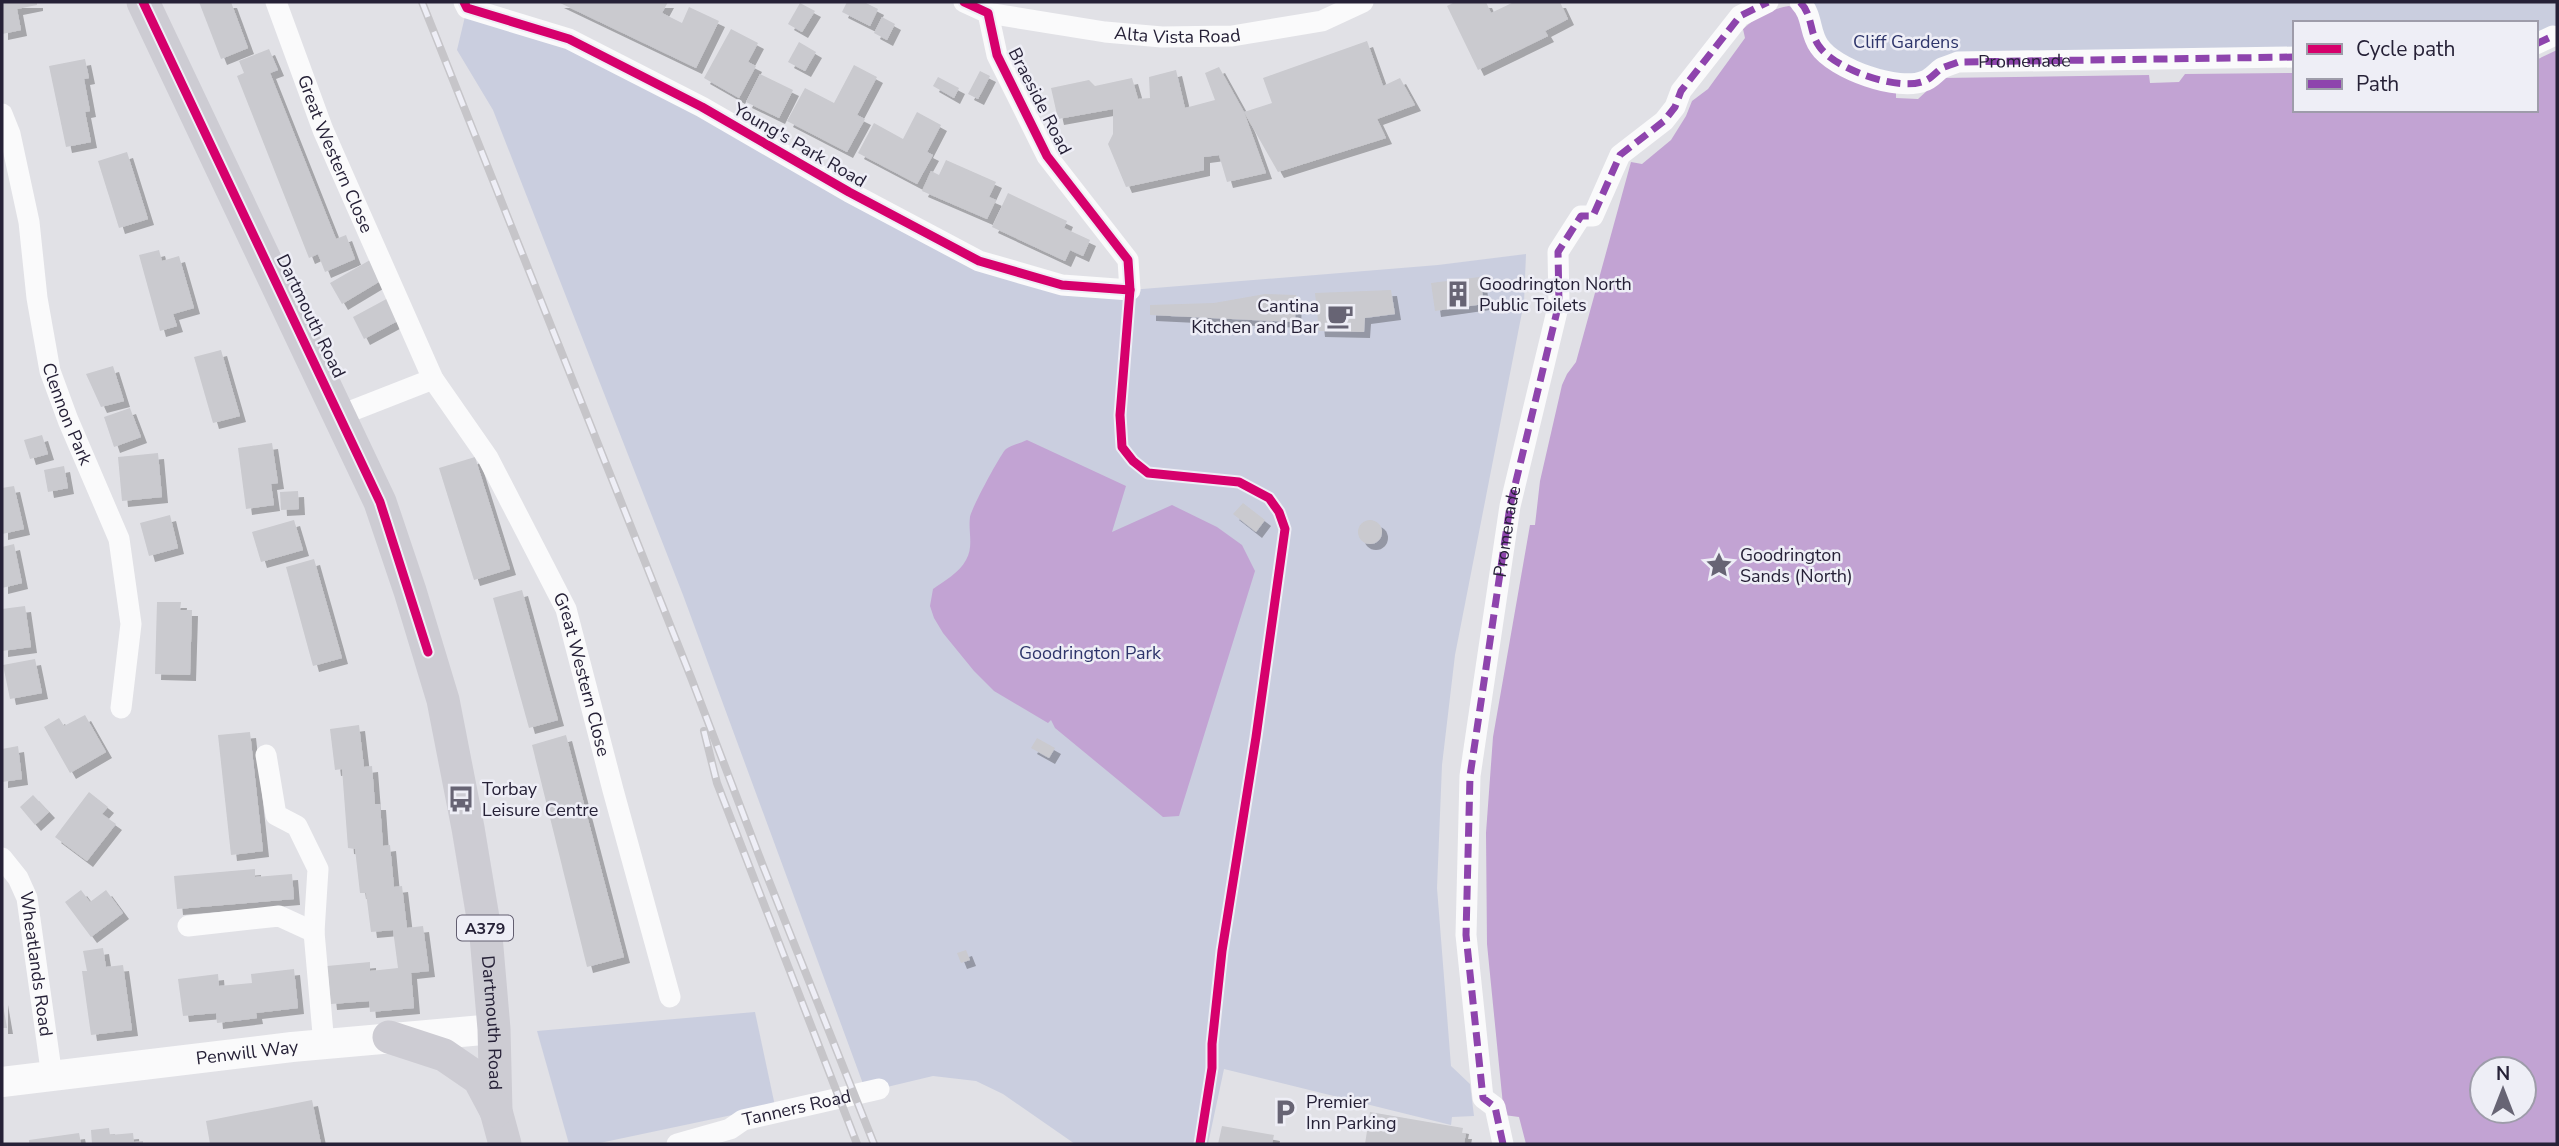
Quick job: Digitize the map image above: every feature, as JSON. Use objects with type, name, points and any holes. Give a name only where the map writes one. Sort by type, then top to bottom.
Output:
[{"type":"main road","name":"Dartmouth Road","points":[[143,2],[341,415],[380,502],[410,591],[443,700],[486,936],[494,1029],[496,1111],[505,1144]]},
{"type":"main road","name":"A379","points":[[389,1037],[444,1055],[479,1079],[496,1111]]},
{"type":"street","name":"Great Western Close","points":[[276,2],[323,130],[433,379],[488,458],[566,609],[670,997]]},
{"type":"street","name":"Young's Park Road","points":[[464,2],[467,8],[569,39],[702,107],[849,192],[979,261],[1062,285],[1130,290]]},
{"type":"street","points":[[964,2],[988,13]]},
{"type":"street","name":"Alta Vista Road","points":[[988,13],[1105,33],[1163,37],[1232,36],[1322,21],[1363,2]]},
{"type":"street","name":"Promenade","points":[[1503,1144],[1501,1124],[1495,1107],[1483,1098],[1466,935],[1470,776],[1510,506],[1559,303],[1558,252],[1581,216],[1592,216],[1620,155],[1664,121],[1675,107],[1681,91],[1740,16],[1768,2]]},
{"type":"street","name":"Promenade","points":[[1800,2],[1809,12],[1819,48],[1839,64],[1863,75],[1908,85],[1925,81],[1942,68],[1958,62],[2293,57]]},
{"type":"street","name":"Braeside Road","points":[[988,13],[997,55],[1047,156],[1128,260],[1130,290]]},
{"type":"street","name":"Clennon Park","points":[[2,114],[10,134],[29,222],[37,298],[50,371],[119,539],[131,624],[121,708]]},
{"type":"street","points":[[341,415],[433,379]]},
{"type":"street","points":[[266,755],[276,815],[297,826],[318,869],[314,932],[324,1045]]},
{"type":"street","name":"Wheatlands Road","points":[[2,858],[18,878],[27,898],[52,1077]]},
{"type":"street","points":[[188,926],[279,916],[314,932]]},
{"type":"street","name":"Penwill Way","points":[[2,1082],[292,1047],[494,1029]]},
{"type":"street","name":"Tanners Road","points":[[677,1144],[722,1139],[743,1120],[879,1089]]},
{"type":"green space","name":"Cliff Gardens","points":[[1800,2],[2557,2],[2557,37],[2538,43],[2538,21],[2293,21],[2293,57],[1958,62],[1925,81],[1838,64]]},
{"type":"green space","name":"Goodrington Park","points":[[467,8],[569,39],[979,261],[1130,290],[1438,265],[1526,254],[1524,302],[1455,655],[1442,765],[1437,888],[1451,1066],[1470,1084],[1474,1116],[1452,1117],[1451,1125],[1224,1069],[1208,1144],[1075,1144],[1003,1094],[976,1081],[933,1076],[866,1092],[683,595],[493,110],[457,50]]},
{"type":"green space","points":[[755,1012],[775,1106],[595,1144],[569,1144],[537,1031]]},
{"type":"shaded area","points":[[1789,6],[1798,10],[1811,44],[1896,89],[1896,98],[1918,99],[1941,78],[2149,75],[2150,83],[2179,82],[2185,74],[2293,73],[2293,112],[2538,112],[2538,59],[2557,50],[2557,1144],[1526,1144],[1519,1117],[1504,1115],[1487,944],[1486,833],[1493,737],[1530,525],[1535,525],[1540,481],[1562,385],[1576,362],[1631,162],[1642,164],[1671,140],[1692,101],[1708,89],[1745,38],[1743,29],[1782,7]]},
{"type":"shaded area","points":[[1027,440],[1126,486],[1112,532],[1172,505],[1217,527],[1242,545],[1255,571],[1179,816],[1163,817],[1055,728],[1051,720],[1048,723],[994,691],[974,671],[934,618],[930,606],[933,589],[955,573],[966,560],[970,544],[970,517],[987,481],[1006,449]]},
{"type":"building","points":[[2,2],[37,2],[37,5],[17,9],[21,30],[2,34]]},
{"type":"building","points":[[199,2],[231,2],[248,48],[221,59]]},
{"type":"building","points":[[558,2],[668,2],[662,13],[682,23],[689,7],[719,21],[696,68]]},
{"type":"building","points":[[847,2],[864,2],[878,9],[870,26],[842,12]]},
{"type":"building","points":[[1455,2],[1486,2],[1491,13],[1514,2],[1560,2],[1568,19],[1545,31],[1548,36],[1478,70],[1447,6]]},
{"type":"building","points":[[800,3],[815,11],[802,32],[788,24]]},
{"type":"building","points":[[882,17],[895,24],[887,40],[874,33]]},
{"type":"building","points":[[731,29],[758,43],[748,62],[756,66],[739,98],[704,78]]},
{"type":"building","points":[[1367,41],[1383,86],[1400,78],[1415,105],[1377,119],[1386,138],[1278,172],[1244,112],[1272,103],[1263,78]]},
{"type":"building","points":[[799,42],[816,52],[805,71],[788,62]]},
{"type":"building","points":[[269,49],[278,70],[270,73],[336,239],[346,235],[355,259],[325,272],[318,254],[309,258],[237,76],[244,73],[239,61]]},
{"type":"building","points":[[85,59],[89,78],[84,79],[90,111],[85,112],[91,142],[66,147],[49,66]]},
{"type":"building","points":[[854,65],[877,77],[857,115],[865,119],[847,152],[787,121],[805,88],[834,103]]},
{"type":"building","points":[[1219,67],[1244,112],[1266,173],[1227,182],[1219,155],[1204,157],[1204,170],[1126,187],[1108,144],[1113,134],[1113,109],[1058,119],[1051,88],[1089,80],[1095,86],[1132,78],[1138,99],[1150,98],[1149,77],[1176,70],[1185,108],[1215,100],[1205,73]]},
{"type":"building","points":[[980,71],[990,76],[978,99],[968,94]]},
{"type":"building","points":[[760,74],[793,90],[779,118],[746,102]]},
{"type":"building","points":[[938,77],[959,88],[954,98],[933,86]]},
{"type":"building","points":[[917,112],[941,125],[927,152],[933,155],[917,184],[858,153],[874,123],[903,139]]},
{"type":"building","points":[[127,152],[148,219],[119,228],[98,161]]},
{"type":"building","points":[[946,160],[996,182],[989,197],[996,200],[987,219],[922,191],[931,171],[939,175]]},
{"type":"building","points":[[1008,193],[1067,221],[1064,228],[1090,240],[1083,256],[1070,250],[1065,261],[992,227]]},
{"type":"building","points":[[159,250],[162,261],[179,256],[194,308],[173,314],[177,326],[160,331],[139,255]]},
{"type":"building","points":[[370,260],[382,280],[342,304],[330,283]]},
{"type":"building","name":"Goodrington North Public Toilets","points":[[1480,277],[1484,304],[1435,311],[1431,283]]},
{"type":"building","points":[[1391,290],[1395,314],[1365,318],[1364,332],[1319,331],[1315,293]]},
{"type":"building","points":[[1265,294],[1296,295],[1295,322],[1150,315],[1150,305],[1214,303]]},
{"type":"building","points":[[392,296],[405,317],[364,339],[353,317]]},
{"type":"building","points":[[221,350],[240,416],[213,423],[194,357]]},
{"type":"building","points":[[113,366],[124,401],[101,407],[86,374]]},
{"type":"building","points":[[130,408],[141,437],[114,447],[104,417]]},
{"type":"building","points":[[42,435],[48,454],[30,459],[24,440]]},
{"type":"building","points":[[272,443],[278,483],[271,484],[274,505],[246,509],[238,448]]},
{"type":"building","points":[[158,453],[162,497],[122,501],[118,457]]},
{"type":"building","points":[[475,457],[510,569],[474,580],[439,468]]},
{"type":"building","points":[[64,466],[68,488],[48,492],[44,470]]},
{"type":"building","points":[[14,486],[24,529],[2,534],[2,488]]},
{"type":"building","points":[[298,491],[299,509],[281,510],[280,492]]},
{"type":"building","points":[[1243,503],[1265,520],[1256,532],[1233,514]]},
{"type":"building","points":[[170,515],[178,548],[149,556],[140,523]]},
{"type":"building","points":[[294,520],[303,550],[261,562],[252,532]]},
{"type":"building","points":[[1370,520],[1379,523],[1382,532],[1379,541],[1370,544],[1361,541],[1358,532],[1361,523]]},
{"type":"building","points":[[14,544],[22,583],[2,588],[2,547]]},
{"type":"building","points":[[314,559],[342,658],[313,666],[286,567]]},
{"type":"building","points":[[522,590],[558,720],[529,728],[493,598]]},
{"type":"building","points":[[157,602],[181,602],[180,610],[192,610],[190,675],[155,674]]},
{"type":"building","points":[[25,606],[31,647],[2,651],[2,609]]},
{"type":"building","points":[[35,659],[42,693],[10,699],[3,665]]},
{"type":"building","points":[[85,715],[106,752],[70,773],[44,727],[59,718],[64,726]]},
{"type":"building","points":[[359,725],[364,767],[372,766],[375,804],[380,804],[383,846],[390,845],[394,887],[402,886],[407,928],[423,926],[429,971],[411,973],[414,1008],[370,1012],[369,1001],[331,1004],[327,966],[370,962],[370,971],[398,968],[393,930],[371,932],[366,893],[360,893],[355,849],[348,848],[342,769],[335,770],[330,729]]},
{"type":"building","points":[[250,732],[263,851],[231,855],[218,735]]},
{"type":"building","points":[[566,735],[624,957],[587,967],[532,745]]},
{"type":"building","points":[[1037,738],[1055,748],[1049,758],[1031,748]]},
{"type":"building","points":[[18,746],[22,779],[2,782],[2,749]]},
{"type":"building","points":[[89,792],[108,807],[102,814],[116,824],[87,861],[55,837]]},
{"type":"building","points":[[33,795],[49,812],[35,825],[20,807]]},
{"type":"building","points":[[255,869],[255,877],[292,874],[294,899],[177,909],[174,876]]},
{"type":"building","points":[[81,890],[90,902],[106,890],[123,913],[91,937],[65,902]]},
{"type":"building","points":[[103,948],[106,967],[123,965],[132,1030],[91,1035],[82,971],[87,971],[83,951]]},
{"type":"building","points":[[966,950],[970,960],[961,963],[957,953]]},
{"type":"building","points":[[294,969],[298,1008],[256,1013],[257,1018],[217,1023],[216,1013],[183,1016],[178,979],[218,974],[219,986],[252,983],[251,974]]},
{"type":"building","points":[[2,999],[7,1028],[2,1028]]},
{"type":"building","points":[[312,1100],[321,1144],[210,1144],[206,1121]]},
{"type":"building","points":[[1370,1112],[1463,1128],[1462,1133],[1466,1133],[1464,1144],[1365,1144]]},
{"type":"building","points":[[1222,1126],[1274,1135],[1272,1144],[1218,1144]]},
{"type":"building","points":[[109,1128],[110,1135],[133,1133],[134,1142],[143,1141],[143,1144],[92,1144],[91,1130]]},
{"type":"building","points":[[79,1133],[81,1144],[29,1144],[29,1140]]},
{"type":"railway","points":[[422,2],[874,1144]]},
{"type":"railway","points":[[704,731],[717,783],[857,1144]]},
{"type":"marked path","points":[[1503,1144],[1495,1107],[1483,1098],[1466,935],[1470,776],[1510,506],[1559,303],[1558,252],[1581,216],[1593,216],[1620,155],[1664,121],[1675,107],[1681,91],[1740,16],[1768,2]]},
{"type":"marked path","points":[[1800,2],[1807,12],[1816,41],[1827,55],[1852,70],[1899,83],[1913,84],[1924,81],[1942,68],[1958,62],[2293,57]]},
{"type":"marked path","points":[[2538,43],[2553,36]]},
{"type":"cycle path","points":[[143,2],[380,502],[428,652]]},
{"type":"cycle path","points":[[464,2],[467,8],[569,39],[702,107],[849,192],[979,261],[1062,285],[1130,290]]},
{"type":"cycle path","points":[[964,2],[988,13],[997,55],[1047,156],[1128,260],[1130,290],[1120,415],[1122,447],[1133,461],[1148,473],[1239,482],[1269,498],[1279,512],[1285,529],[1222,951],[1212,1068],[1200,1144]]},
{"type":"place","name":"Goodrington North Public Toilets","points":[[1458,294]]},
{"type":"place","name":"Cantina Kitchen and Bar","points":[[1340,316]]},
{"type":"place","name":"Goodrington Sands (North)","points":[[1719,565]]},
{"type":"place","name":"Torbay Leisure Centre","points":[[461,799]]},
{"type":"place","name":"Premier Inn Parking","points":[[1285,1112]]}]
